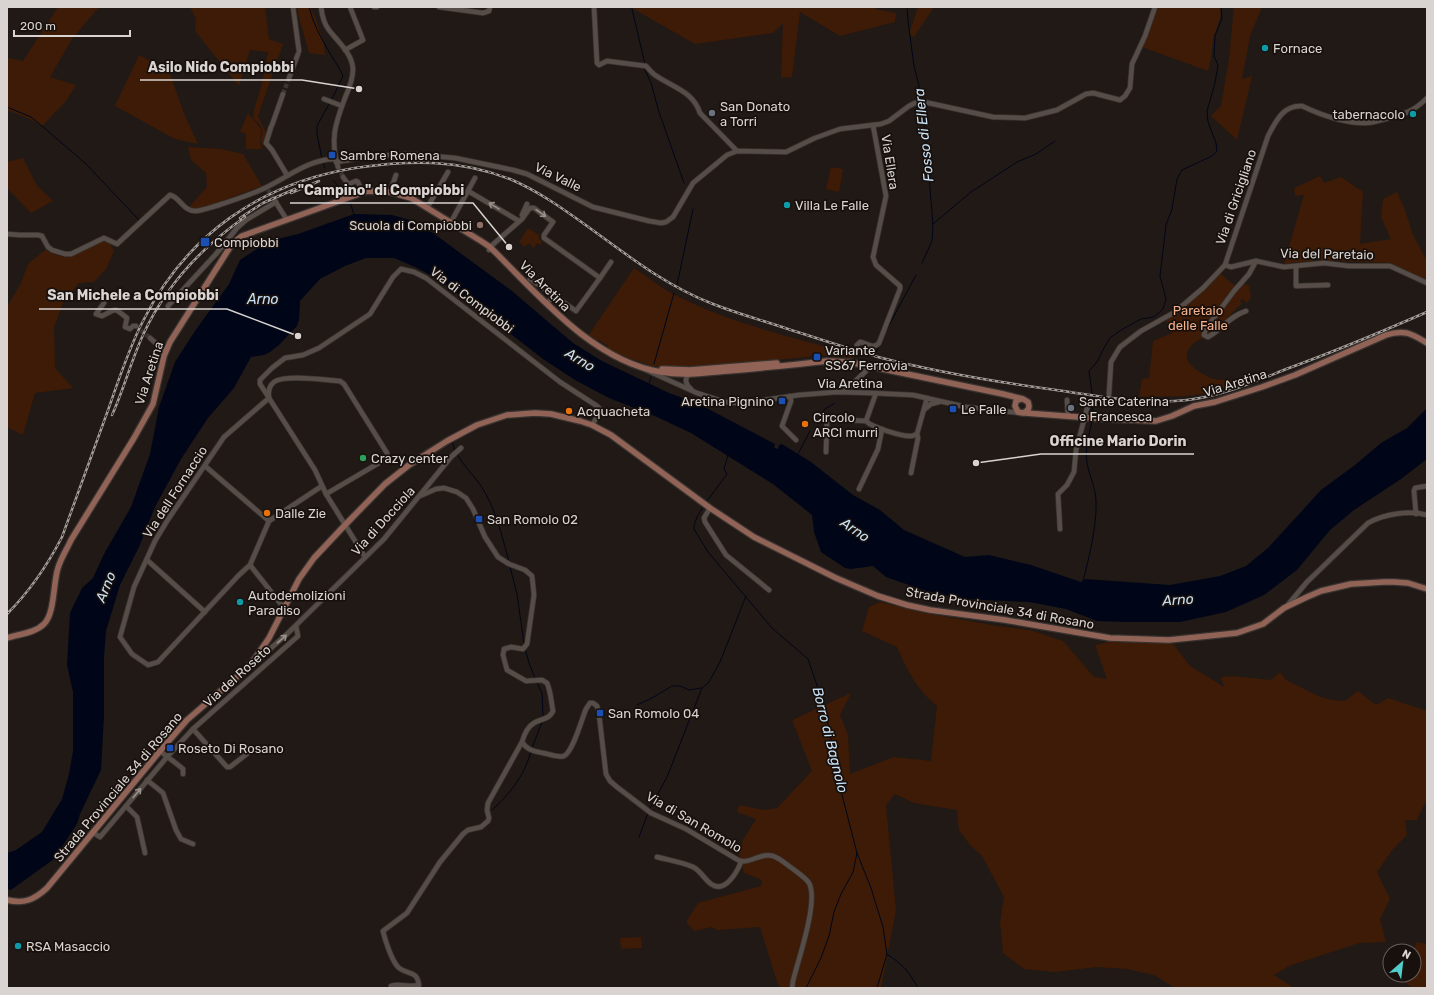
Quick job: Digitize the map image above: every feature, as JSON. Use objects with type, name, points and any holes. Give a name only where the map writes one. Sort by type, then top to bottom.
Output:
[{"type":"main road","name":"Via Aretina","points":[[7,638],[32,631],[44,623],[47,619],[50,613],[56,577],[63,555],[153,404],[166,352],[170,342],[232,244],[242,236],[344,200],[362,192],[390,192],[410,198],[490,247],[545,302],[584,337],[600,348],[638,367]]},
{"type":"main road","name":"Via Aretina","points":[[1022,413],[1071,416],[1085,415],[1105,419],[1156,421],[1194,406],[1239,395],[1269,385],[1396,332],[1405,332],[1427,343]]},
{"type":"main road","points":[[627,361],[665,369],[700,369],[807,360],[849,362],[1026,400],[1035,412],[1040,414]]},
{"type":"main road","points":[[638,367],[662,373],[689,374],[827,361]]},
{"type":"main road","points":[[1003,394],[1011,399],[1016,410],[1022,413],[1029,409],[1029,405]]},
{"type":"main road","points":[[1015,405],[1016,401],[1021,399]]},
{"type":"main road","name":"Strada Provinciale 34 di Rosano","points":[[7,900],[19,902],[27,901],[40,895],[187,720],[246,669],[256,658],[269,638],[299,579],[314,558],[386,484],[409,465],[447,441],[477,425],[507,415],[535,413],[565,417],[592,425],[611,435],[710,508],[754,537],[836,578],[878,596],[930,610],[1110,638],[1169,640],[1237,633],[1263,624],[1284,608],[1321,591],[1351,584],[1394,582],[1408,583],[1427,589]]},
{"type":"street","points":[[289,78],[298,53],[292,7]]},
{"type":"street","points":[[322,7],[326,26],[345,50],[353,67],[352,77],[340,105],[333,137],[333,149],[336,163]]},
{"type":"street","points":[[345,50],[363,40],[350,7]]},
{"type":"street","points":[[439,7],[483,13],[489,11],[490,7]]},
{"type":"street","points":[[594,7],[597,63],[599,65],[607,61],[644,66],[654,75],[673,84],[693,101],[698,107],[700,113],[737,151]]},
{"type":"street","points":[[873,126],[889,121],[909,106],[923,102],[993,117],[1024,118],[1057,110],[1086,94],[1093,93],[1120,100],[1125,96],[1130,88],[1132,64],[1145,36],[1155,7]]},
{"type":"street","points":[[283,94],[266,143],[287,175]]},
{"type":"street","name":"Via di Gricigliano","points":[[1109,394],[1111,362],[1120,347],[1141,331],[1175,312],[1203,288],[1225,265],[1268,136],[1275,121],[1284,110],[1296,106],[1302,106],[1342,120],[1367,124],[1410,112],[1418,107],[1427,98]]},
{"type":"street","points":[[325,100],[340,105]]},
{"type":"street","name":"Via Ellera","points":[[737,151],[786,152],[840,129],[873,126],[886,196],[873,256],[876,265],[900,286],[900,289],[877,346],[873,347],[862,342],[857,345]]},
{"type":"street","name":"Via Valle","points":[[7,234],[42,236],[48,247],[52,250],[71,254],[104,238],[116,244],[118,243],[170,195],[174,196],[188,210],[201,210],[267,189],[287,175],[319,161],[326,160],[336,163],[375,156],[409,154],[455,158],[513,170],[527,174],[594,206],[661,223],[666,222],[673,217],[696,179],[722,157],[737,151]]},
{"type":"street","points":[[427,208],[448,172]]},
{"type":"street","points":[[390,192],[396,175]]},
{"type":"street","points":[[343,177],[356,195]]},
{"type":"street","points":[[451,222],[475,178]]},
{"type":"street","points":[[349,184],[356,181],[358,182],[362,192]]},
{"type":"street","points":[[468,191],[518,221]]},
{"type":"street","points":[[168,306],[216,254],[237,228],[246,220],[276,202],[287,220]]},
{"type":"street","points":[[518,221],[527,204]]},
{"type":"street","points":[[490,247],[530,208],[534,208],[553,222],[545,237],[600,278]]},
{"type":"street","name":"Via Aretina","points":[[490,247],[490,250],[524,286]]},
{"type":"street","points":[[1246,310],[1228,320],[1213,334],[1208,337],[1204,336],[1207,327],[1249,274],[1256,261]]},
{"type":"street","name":"Via del Paretaio","points":[[1225,265],[1231,267],[1256,261],[1284,267],[1312,263],[1349,266],[1390,266],[1427,283]]},
{"type":"street","points":[[530,279],[576,311],[611,262]]},
{"type":"street","points":[[1296,266],[1296,286],[1328,285]]},
{"type":"street","name":"Via di Compiobbi","points":[[365,557],[326,494],[315,470],[268,398],[260,384],[260,380],[285,358],[303,355],[319,348],[370,314],[393,277],[402,269],[414,272],[426,278],[560,382],[597,406],[600,409],[599,413],[592,425]]},
{"type":"street","points":[[545,302],[552,295]]},
{"type":"street","points":[[104,303],[96,314],[102,316],[113,309],[127,318],[125,327],[130,329],[133,326],[136,326]]},
{"type":"street","points":[[150,338],[166,352]]},
{"type":"street","name":"Via Aretina","points":[[638,367],[720,401],[738,403],[764,401],[806,394],[844,392],[876,393],[913,396],[966,407],[1007,413],[1022,413]]},
{"type":"street","points":[[694,391],[686,383],[686,378],[689,374],[700,369]]},
{"type":"street","points":[[844,392],[868,370]]},
{"type":"street","points":[[268,398],[269,389],[277,380],[295,378],[340,381],[344,384],[387,454],[384,460],[326,494]]},
{"type":"street","points":[[866,421],[876,393]]},
{"type":"street","points":[[790,396],[791,402],[782,426],[796,440]]},
{"type":"street","name":"Via dell Fornaccio","points":[[250,565],[158,662],[148,666],[132,654],[120,637],[134,587],[155,541],[167,521],[224,437],[268,398]]},
{"type":"street","points":[[911,473],[918,438],[917,434],[927,398]]},
{"type":"street","points":[[1067,400],[1071,416]]},
{"type":"street","points":[[1060,529],[1058,494],[1074,472],[1076,450],[1089,401]]},
{"type":"street","points":[[925,409],[931,404],[943,402]]},
{"type":"street","points":[[1007,413],[1011,412],[1015,405]]},
{"type":"street","points":[[826,452],[827,419],[866,421],[869,424],[882,429],[910,436],[917,434]]},
{"type":"street","points":[[859,489],[878,449],[882,429]]},
{"type":"street","name":"Via di Docciola","points":[[246,669],[296,626],[384,539],[460,448]]},
{"type":"street","points":[[205,466],[269,521]]},
{"type":"street","points":[[284,608],[250,565],[269,521],[322,486]]},
{"type":"street","points":[[1416,514],[1415,488],[1427,486]]},
{"type":"street","points":[[391,986],[401,985],[413,987],[419,984],[415,975],[398,967],[387,946],[383,931],[407,913],[440,862],[463,834],[468,830],[481,827],[488,821],[488,803],[522,742],[525,732],[532,723],[546,719],[551,716],[553,711],[551,691],[547,683],[542,680],[526,681],[507,670],[503,655],[504,649],[511,647],[523,649],[527,644],[534,595],[532,576],[524,570],[509,564],[498,557],[485,537],[474,509],[466,498],[457,492],[444,488],[436,488],[420,496]]},
{"type":"street","points":[[710,508],[704,518],[718,544],[726,555],[758,579],[769,590]]},
{"type":"street","points":[[1284,608],[1307,582],[1368,523],[1377,518],[1402,514],[1427,515]]},
{"type":"street","points":[[147,560],[205,612]]},
{"type":"street","name":"Via del Roseto","points":[[92,832],[100,837],[147,780],[193,729],[298,636],[296,626]]},
{"type":"street","name":"Via di San Romolo","points":[[522,742],[525,747],[531,750],[557,756],[564,756],[570,751],[588,705],[590,703],[595,704],[599,713],[606,774],[610,781],[651,813],[686,829],[741,862],[765,855],[772,856],[788,866],[808,882],[812,890],[812,900],[792,988]]},
{"type":"street","points":[[193,729],[227,767],[230,767],[248,753]]},
{"type":"street","points":[[160,751],[183,769],[183,774]]},
{"type":"street","points":[[147,780],[162,793],[181,839],[193,844]]},
{"type":"street","points":[[126,806],[137,817],[145,853]]},
{"type":"street","points":[[657,857],[692,867],[716,886],[730,881],[738,870],[741,862]]},
{"type":"green space","points":[[58,7],[99,7],[72,39],[50,77],[76,85],[66,101],[42,126],[30,119],[7,110],[7,60],[8,58],[23,61]]},
{"type":"green space","points":[[190,7],[265,7],[269,39],[283,44],[258,116],[267,135],[263,147],[261,143],[261,127],[253,118],[268,52],[250,50],[239,86],[195,31],[196,19]]},
{"type":"green space","points":[[297,7],[310,7],[324,44],[325,55],[309,53]]},
{"type":"green space","points":[[630,7],[876,7],[875,9],[896,13],[895,22],[840,36],[800,12],[792,77],[781,78],[783,23],[773,33],[695,44]]},
{"type":"green space","points":[[918,7],[934,7],[914,37],[909,34]]},
{"type":"green space","points":[[1155,7],[1220,7],[1220,19],[1213,40],[1211,60],[1208,71],[1142,47]]},
{"type":"green space","points":[[1234,7],[1262,7],[1250,36],[1242,79],[1252,76],[1237,140],[1211,116],[1221,106],[1229,59]]},
{"type":"green space","points":[[139,55],[169,71],[185,116],[198,144],[175,139],[115,106]]},
{"type":"green space","points":[[248,113],[261,129],[261,149],[246,149],[246,133],[240,132]]},
{"type":"green space","points":[[188,147],[221,149],[243,154],[262,186],[200,209],[189,207],[207,187],[206,173],[191,160]]},
{"type":"green space","points":[[23,158],[37,186],[53,201],[31,213],[7,188],[7,162]]},
{"type":"green space","points":[[831,167],[843,169],[839,192],[826,189]]},
{"type":"green space","points":[[1320,176],[1324,183],[1341,177],[1363,192],[1360,244],[1391,239],[1381,217],[1383,199],[1397,192],[1405,210],[1413,235],[1427,261],[1427,279],[1421,278],[1389,263],[1317,260],[1284,264],[1304,195],[1295,196],[1294,188]]},
{"type":"green space","points":[[528,228],[540,236],[538,238],[542,241],[540,245],[537,243],[534,248],[528,243],[525,247],[519,242]]},
{"type":"green space","points":[[102,240],[110,243],[114,251],[106,269],[94,282],[79,283],[63,303],[54,327],[55,368],[73,388],[35,393],[23,435],[7,427],[7,307],[21,283],[28,264],[45,250],[59,256],[67,257]]},
{"type":"green space","points":[[634,268],[666,290],[698,306],[764,330],[854,354],[853,358],[819,355],[698,367],[669,368],[653,366],[628,358],[607,349],[608,346],[599,340],[596,342],[588,336]]},
{"type":"green space","name":"Paretaio delle Falle","points":[[1220,270],[1222,275],[1235,286],[1242,283],[1249,286],[1251,297],[1247,303],[1242,299],[1240,301],[1242,303],[1209,336],[1201,339],[1191,346],[1187,354],[1188,361],[1198,371],[1214,379],[1232,380],[1263,374],[1263,376],[1208,393],[1187,396],[1139,397],[1142,379],[1149,378],[1153,341],[1172,333],[1165,318],[1175,312]]},
{"type":"green space","points":[[880,602],[925,613],[997,626],[1030,630],[1063,641],[1094,677],[1107,679],[1095,645],[1108,642],[1168,643],[1174,645],[1190,666],[1224,687],[1221,677],[1232,676],[1271,680],[1280,672],[1286,680],[1318,696],[1332,700],[1345,701],[1358,691],[1376,705],[1388,698],[1427,711],[1427,804],[1425,803],[1417,820],[1405,820],[1407,835],[1393,849],[1377,872],[1390,899],[1380,919],[1386,942],[1359,943],[1289,966],[1274,975],[1294,988],[1175,988],[1154,975],[1127,969],[1097,967],[1055,972],[1024,969],[1003,953],[1000,922],[1004,897],[982,856],[970,845],[959,830],[957,810],[914,803],[895,794],[886,805],[896,910],[881,988],[781,988],[777,982],[760,927],[717,930],[712,927],[694,931],[686,922],[698,903],[761,886],[762,880],[744,873],[739,855],[743,840],[756,819],[737,812],[739,805],[764,810],[777,808],[812,771],[792,720],[851,693],[840,715],[848,735],[850,774],[894,757],[931,761],[937,706],[918,686],[909,672],[897,647],[862,631],[869,607]]},
{"type":"green space","points":[[641,937],[642,948],[621,949],[620,938]]},
{"type":"green space","points":[[1422,943],[1427,944],[1427,988],[1412,988],[1406,983],[1422,983]]},
{"type":"water","name":"Arno","points":[[354,214],[392,215],[417,222],[512,291],[573,343],[602,361],[669,393],[697,403],[775,444],[774,448],[778,449],[779,445],[782,444],[811,462],[853,495],[880,510],[904,530],[965,557],[989,555],[1031,565],[1081,582],[1085,579],[1170,585],[1220,576],[1246,566],[1268,548],[1321,490],[1355,465],[1381,443],[1407,428],[1427,408],[1427,459],[1401,479],[1354,510],[1330,530],[1297,570],[1264,595],[1226,612],[1180,622],[1097,621],[1066,609],[1029,602],[961,599],[923,590],[886,577],[873,566],[851,569],[845,568],[821,552],[814,532],[812,515],[773,484],[691,433],[657,417],[609,398],[575,380],[543,359],[438,279],[394,258],[366,258],[345,266],[320,279],[300,301],[299,320],[297,326],[279,345],[270,352],[264,355],[251,357],[234,388],[208,418],[181,459],[155,507],[139,547],[120,585],[106,631],[101,770],[80,814],[77,824],[54,859],[11,890],[7,889],[7,853],[16,850],[42,832],[62,799],[69,774],[73,751],[73,692],[67,665],[70,613],[82,588],[93,578],[104,554],[131,507],[150,454],[159,407],[175,362],[195,331],[229,284],[240,260],[269,241],[298,234]]},
{"type":"waterway","points":[[309,7],[319,33],[343,76],[332,99]]},
{"type":"waterway","name":"Fosso di Ellera","points":[[907,7],[914,66],[923,101]]},
{"type":"waterway","points":[[1092,416],[1093,400],[1089,371],[1097,362],[1110,338],[1141,319],[1154,317],[1163,309],[1166,299],[1160,276],[1166,225],[1172,209],[1177,179],[1182,170],[1212,156],[1217,151],[1216,143],[1208,122],[1207,111],[1215,83],[1218,65],[1214,56],[1215,36],[1222,18],[1221,7]]},
{"type":"waterway","points":[[632,9],[645,64]]},
{"type":"waterway","points":[[645,67],[684,183]]},
{"type":"waterway","points":[[322,159],[317,126],[329,104]]},
{"type":"waterway","name":"Fosso di Ellera","points":[[922,263],[932,241],[933,225],[923,104]]},
{"type":"waterway","points":[[7,107],[31,117],[42,126],[85,163],[139,220]]},
{"type":"waterway","points":[[933,224],[971,192],[1017,162],[1036,154],[1055,141]]},
{"type":"waterway","points":[[323,162],[325,168]]},
{"type":"waterway","points":[[334,181],[345,195]]},
{"type":"waterway","points":[[349,200],[354,214]]},
{"type":"waterway","points":[[677,285],[693,209]]},
{"type":"waterway","name":"Fosso di Ellera","points":[[885,333],[916,275]]},
{"type":"waterway","points":[[654,364],[674,293]]},
{"type":"waterway","name":"Fosso di Ellera","points":[[876,352],[880,345]]},
{"type":"waterway","points":[[649,384],[651,377]]},
{"type":"waterway","name":"Fosso di Ellera","points":[[819,416],[825,409],[835,403]]},
{"type":"waterway","points":[[1083,581],[1092,542],[1096,511],[1095,492],[1086,457],[1092,420]]},
{"type":"waterway","name":"Fosso di Ellera","points":[[798,454],[810,431]]},
{"type":"waterway","points":[[452,441],[455,451]]},
{"type":"waterway","points":[[457,454],[462,463],[481,486],[491,504],[509,562]]},
{"type":"waterway","name":"Borro di Bagnolo","points":[[707,501],[727,474],[724,469],[728,455]]},
{"type":"waterway","name":"Borro di Bagnolo","points":[[703,507],[698,514],[694,529],[708,552],[772,628],[808,659],[825,709],[841,791],[857,853],[871,888],[883,927],[887,954],[877,988]]},
{"type":"waterway","points":[[510,567],[517,594],[524,644]]},
{"type":"waterway","points":[[649,810],[667,777],[702,688],[709,682],[720,662],[746,596]]},
{"type":"waterway","points":[[525,649],[535,678]]},
{"type":"waterway","points":[[537,683],[542,693],[543,716]]},
{"type":"waterway","points":[[637,705],[672,686],[680,686],[689,690],[701,688]]},
{"type":"waterway","points":[[532,748],[542,722]]},
{"type":"waterway","points":[[492,810],[516,784],[525,768],[531,751]]},
{"type":"waterway","points":[[639,837],[648,813]]},
{"type":"waterway","points":[[806,988],[821,958],[829,936],[834,912],[841,894],[853,872],[857,853]]},
{"type":"waterway","points":[[887,954],[905,968],[918,988]]},
{"type":"tunnel","points":[[283,94],[289,78]]},
{"type":"tunnel","points":[[338,167],[343,177]]},
{"type":"tunnel","points":[[268,190],[275,201]]},
{"type":"tunnel","points":[[136,326],[150,338]]},
{"type":"railway","points":[[7,614],[38,578],[62,537],[133,343],[143,321],[161,290],[181,263],[204,239],[230,218],[258,200],[288,186],[321,175],[375,165],[414,163],[452,165],[491,172],[510,179],[540,194],[647,269],[696,297],[722,308],[878,357],[944,372],[989,380],[1105,397],[1139,401],[1171,401],[1200,398],[1226,392],[1324,355],[1427,312]]},
{"type":"railway","points":[[291,193],[319,181]]},
{"type":"railway","points":[[240,218],[263,203],[295,189]]},
{"type":"railway","points":[[112,415],[143,335],[162,301],[186,269],[214,241],[245,217]]},
{"type":"place","name":"Fornace","points":[[1265,48]]},
{"type":"place","name":"Asilo Nido Compiobbi","points":[[359,89]]},
{"type":"place","name":"San Donato a Torri","points":[[712,113]]},
{"type":"place","name":"tabernacolo","points":[[1413,114]]},
{"type":"place","name":"Sambre Romena","points":[[332,155]]},
{"type":"place","name":"Villa Le Falle","points":[[787,205]]},
{"type":"place","name":"Scuola di Compiobbi","points":[[480,225]]},
{"type":"place","name":"Compiobbi","points":[[205,242]]},
{"type":"place","name":"\"Campino\" di Compiobbi","points":[[509,247]]},
{"type":"place","name":"San Michele a Compiobbi","points":[[298,336]]},
{"type":"place","name":"Variante SS67 Ferrovia","points":[[817,357]]},
{"type":"place","name":"Aretina Pignino","points":[[782,401]]},
{"type":"place","name":"Sante Caterina e Francesca","points":[[1071,408]]},
{"type":"place","name":"Le Falle","points":[[953,409]]},
{"type":"place","name":"Acquacheta","points":[[569,411]]},
{"type":"place","name":"Circolo ARCI murri","points":[[805,424]]},
{"type":"place","name":"Crazy center","points":[[363,458]]},
{"type":"place","name":"Officine Mario Dorin","points":[[976,463]]},
{"type":"place","name":"Dalle Zie","points":[[267,513]]},
{"type":"place","name":"San Romolo 02","points":[[479,519]]},
{"type":"place","name":"Autodemolizioni Paradiso","points":[[240,602]]},
{"type":"place","name":"San Romolo 04","points":[[600,713]]},
{"type":"place","name":"Roseto Di Rosano","points":[[170,748]]},
{"type":"place","name":"RSA Masaccio","points":[[18,946]]}]
